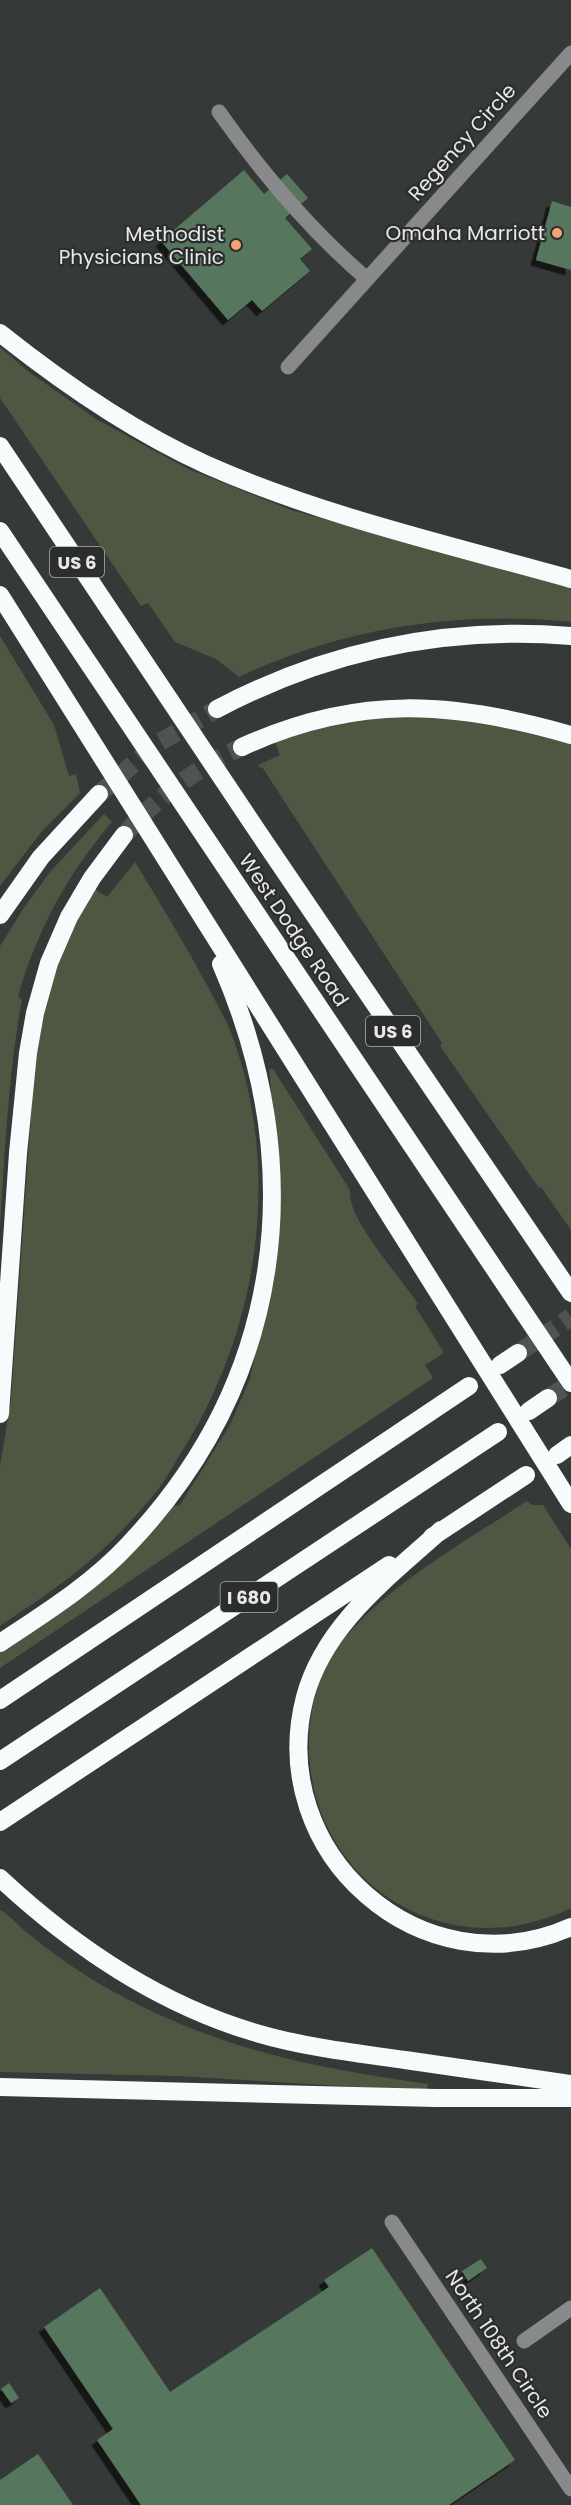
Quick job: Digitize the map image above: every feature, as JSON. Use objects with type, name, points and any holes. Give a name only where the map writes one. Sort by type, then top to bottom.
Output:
[{"type":"highway","points":[[0,333],[78,393],[206,464],[287,497],[571,579]]},
{"type":"highway","name":"West Dodge Road","points":[[0,446],[258,832],[571,1293]]},
{"type":"highway","name":"West Dodge Road","points":[[0,531],[571,1383]]},
{"type":"highway","points":[[0,595],[571,1504]]},
{"type":"highway","points":[[217,709],[304,670],[378,648],[462,636],[513,633],[571,636]]},
{"type":"highway","points":[[242,747],[311,720],[394,708],[436,708],[472,712],[524,721],[571,735]]},
{"type":"highway","points":[[0,915],[41,857],[99,794]]},
{"type":"highway","points":[[0,1414],[18,1153],[27,1063],[35,1013],[50,963],[69,917],[92,878],[124,835]]},
{"type":"highway","points":[[0,1643],[58,1605],[94,1577],[128,1545],[183,1479],[207,1441],[230,1396],[249,1349],[262,1303],[269,1243],[272,1178],[263,1097],[243,1019],[230,986],[184,890]]},
{"type":"highway","points":[[500,1365],[518,1353]]},
{"type":"highway","name":"I 680","points":[[0,1700],[469,1386]]},
{"type":"highway","points":[[529,1411],[548,1398]]},
{"type":"highway","name":"I 680","points":[[0,1761],[498,1432]]},
{"type":"highway","points":[[0,1822],[526,1475]]},
{"type":"highway","points":[[441,1530],[354,1612],[334,1637],[317,1665],[305,1697],[299,1732],[299,1766],[305,1796],[316,1828],[333,1858],[354,1884],[379,1905],[415,1927],[445,1939],[476,1943],[534,1939],[571,1927]]},
{"type":"highway","points":[[0,1878],[59,1930],[97,1958],[173,2000],[252,2032],[328,2049],[571,2084]]},
{"type":"highway","points":[[0,2087],[436,2098],[571,2098]]},
{"type":"street","name":"Regency Circle","points":[[288,368],[571,52]]},
{"type":"street","points":[[219,112],[243,146],[288,201],[316,232],[367,279]]},
{"type":"street","name":"North 108th Circle","points":[[392,2222],[571,2489]]},
{"type":"street","points":[[524,2341],[571,2308]]},
{"type":"green space","points":[[0,347],[29,372],[96,419],[188,469],[291,510],[571,587],[571,622],[486,619],[444,621],[401,627],[318,646],[239,677],[216,659],[175,642],[148,603],[141,606],[0,398]]},
{"type":"green space","points":[[0,636],[54,725],[69,776],[76,774],[80,793],[42,831],[0,886]]},
{"type":"green space","points":[[404,713],[507,725],[571,744],[571,1230],[440,1046],[442,1043],[262,767],[258,765],[280,755],[274,740],[319,726]]},
{"type":"green space","points":[[104,814],[112,822],[81,862],[55,904],[34,949],[18,997],[22,999],[10,1085],[0,1228],[0,946],[50,872]]},
{"type":"green space","points":[[135,862],[190,955],[232,1035],[248,1088],[256,1142],[258,1197],[254,1252],[244,1306],[228,1358],[206,1409],[160,1487],[94,1558],[0,1626],[0,1466],[11,1400],[36,1044],[59,954],[92,887],[107,897]]},
{"type":"green space","points":[[269,1069],[273,1069],[350,1190],[351,1202],[366,1232],[418,1304],[415,1306],[444,1353],[425,1365],[433,1378],[0,1668],[0,1651],[130,1551],[174,1506],[180,1505],[230,1425],[250,1379],[275,1262],[280,1217],[278,1164]]},
{"type":"green space","points":[[527,1501],[532,1505],[543,1505],[571,1549],[571,1908],[524,1924],[478,1928],[434,1920],[394,1901],[360,1874],[333,1838],[315,1795],[309,1746],[310,1723],[317,1690],[330,1659],[368,1613],[420,1571]]},
{"type":"green space","points":[[0,1910],[51,1951],[98,1983],[179,2023],[258,2051],[298,2061],[428,2084],[426,2091],[177,2076],[0,2072]]},
{"type":"building","name":"Methodist Physicians Clinic","points":[[244,170],[264,194],[287,174],[308,198],[285,218],[312,249],[300,259],[310,271],[262,311],[252,300],[228,320],[161,241]]},
{"type":"building","name":"Omaha Marriott","points":[[552,201],[571,207],[571,270],[536,260]]},
{"type":"building","points":[[372,2248],[515,2460],[449,2505],[141,2505],[97,2440],[113,2429],[44,2327],[100,2288],[170,2392],[329,2287],[324,2280]]},
{"type":"building","points":[[481,2259],[487,2268],[468,2281],[462,2271]]},
{"type":"building","points":[[9,2383],[19,2398],[11,2403],[1,2389]]},
{"type":"building","points":[[38,2454],[73,2505],[0,2505],[0,2480]]},
{"type":"tunnel","points":[[99,794],[155,745],[217,709]]},
{"type":"tunnel","points":[[124,835],[150,808],[178,785],[193,774],[242,747]]},
{"type":"tunnel","points":[[518,1353],[571,1317]]},
{"type":"tunnel","points":[[548,1398],[571,1383]]},
{"type":"place","name":"Omaha Marriott","points":[[557,233]]},
{"type":"place","name":"Methodist Physicians Clinic","points":[[236,245]]}]
